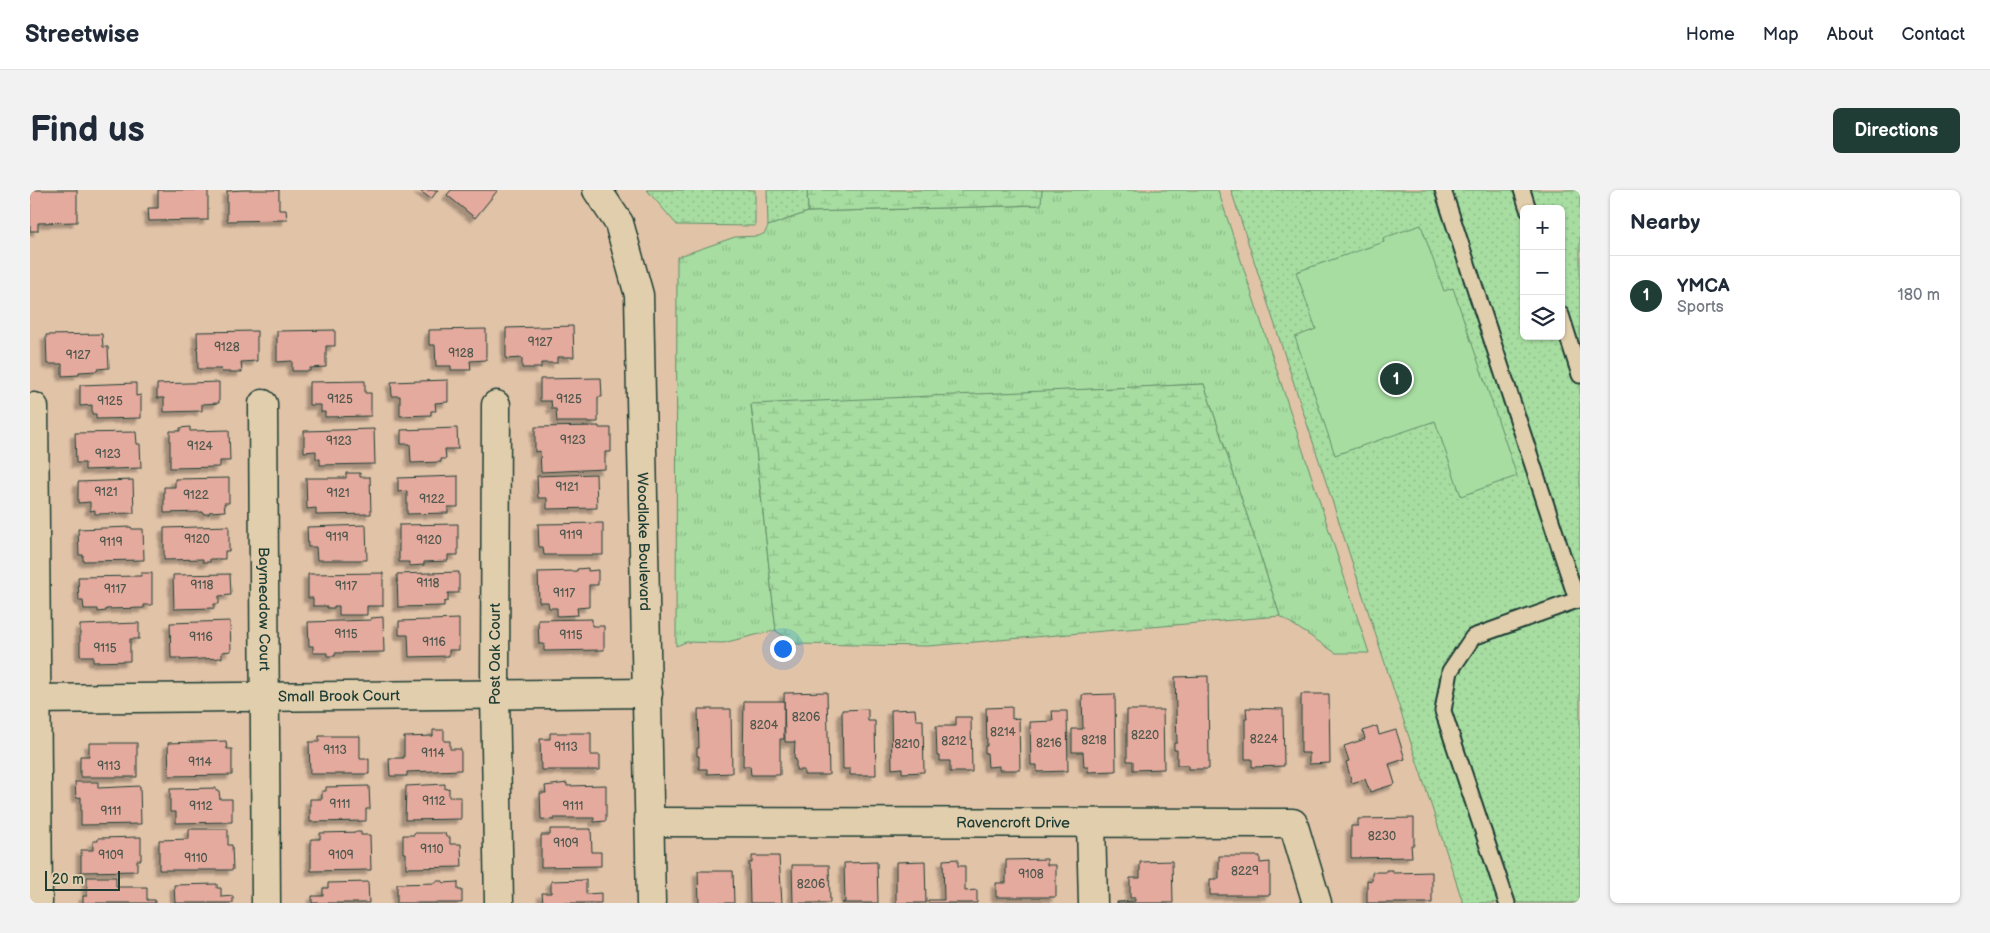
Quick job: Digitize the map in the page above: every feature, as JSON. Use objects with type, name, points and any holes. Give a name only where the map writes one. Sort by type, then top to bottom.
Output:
[{"type":"street","name":"Woodlake Boulevard","points":[[597,190],[619,223],[639,296],[651,903]]},
{"type":"street","name":"Baymeadow Court","points":[[263,404],[266,903]]},
{"type":"street","name":"Post Oak Court","points":[[496,405],[495,694],[498,903]]},
{"type":"street","points":[[34,407],[32,699],[38,903]]},
{"type":"street","name":"Small Brook Court","points":[[32,699],[648,693]]},
{"type":"street","name":"Ravencroft Drive","points":[[649,822],[1293,823],[1318,903]]},
{"type":"street","points":[[1091,824],[1093,903]]},
{"type":"lane","points":[[1443,190],[1578,600],[1473,637],[1450,671],[1443,711],[1507,903]]},
{"type":"lane","points":[[1522,190],[1527,205]]},
{"type":"lane","points":[[1565,328],[1580,375]]},
{"type":"green space","points":[[647,190],[755,190],[755,226],[677,225]]},
{"type":"green space","points":[[767,190],[807,190],[808,212],[768,226]]},
{"type":"green space","points":[[807,190],[1042,190],[1041,205],[808,212]]},
{"type":"green space","points":[[1042,190],[1218,190],[1369,653],[1336,653],[1280,616],[1204,384],[751,405],[776,630],[723,643],[686,642],[676,646],[677,257],[735,237],[759,236],[765,233],[768,226],[808,212],[1040,205]]},
{"type":"green space","points":[[1231,190],[1580,190],[1580,903],[1463,903]]},
{"type":"green space","points":[[1421,225],[1444,291],[1453,288],[1517,476],[1461,496],[1435,421],[1335,455],[1295,337],[1316,329],[1296,272],[1384,242],[1383,238]]},
{"type":"green space","points":[[1204,384],[1280,616],[928,646],[796,644],[776,631],[751,404]]},
{"type":"building","points":[[30,190],[77,190],[77,222],[38,223],[38,231],[30,231]]},
{"type":"building","points":[[158,190],[208,190],[208,220],[149,221],[148,208],[158,208]]},
{"type":"building","points":[[279,190],[279,210],[286,210],[287,220],[227,221],[227,191]]},
{"type":"building","points":[[419,190],[438,190],[431,199]]},
{"type":"building","points":[[451,190],[498,190],[475,218],[447,195]]},
{"type":"building","points":[[573,326],[574,357],[557,357],[557,363],[541,363],[541,368],[522,368],[522,358],[506,359],[506,328]]},
{"type":"building","points":[[486,329],[486,360],[470,361],[471,370],[451,370],[451,366],[436,366],[435,345],[429,345],[429,330]]},
{"type":"building","points":[[335,330],[335,346],[326,346],[326,367],[310,368],[310,371],[292,371],[292,361],[277,362],[277,331]]},
{"type":"building","points":[[257,331],[257,361],[241,362],[242,372],[222,372],[221,369],[198,369],[197,332]]},
{"type":"building","points":[[102,334],[103,347],[108,347],[109,368],[79,372],[79,375],[62,376],[62,364],[47,364],[46,335]]},
{"type":"building","points":[[601,378],[602,397],[598,397],[598,422],[557,422],[556,409],[552,409],[551,401],[540,401],[540,379]]},
{"type":"building","points":[[448,380],[448,402],[435,403],[436,411],[431,411],[431,415],[400,416],[400,396],[392,396],[391,382]]},
{"type":"building","points":[[365,381],[365,393],[371,393],[371,416],[325,417],[325,412],[321,412],[321,405],[309,405],[309,382]]},
{"type":"building","points":[[219,382],[219,403],[202,404],[202,411],[164,412],[164,398],[157,398],[157,384]]},
{"type":"building","points":[[136,383],[136,396],[141,395],[141,418],[96,419],[96,414],[92,414],[92,405],[80,406],[80,385]]},
{"type":"building","points":[[599,426],[599,428],[611,428],[611,452],[605,452],[605,469],[541,472],[540,451],[535,452],[535,427]]},
{"type":"building","points":[[190,427],[190,431],[229,430],[230,461],[220,461],[220,467],[170,468],[170,431],[180,431],[180,428]]},
{"type":"building","points":[[457,428],[458,449],[445,449],[446,459],[441,459],[441,462],[411,463],[410,444],[401,444],[401,430]]},
{"type":"building","points":[[374,429],[375,464],[320,465],[320,459],[316,459],[316,451],[304,452],[304,431]]},
{"type":"building","points":[[136,432],[137,444],[140,444],[141,468],[85,470],[85,463],[76,463],[75,433]]},
{"type":"building","points":[[346,473],[360,473],[360,477],[370,477],[371,514],[316,515],[316,508],[307,509],[306,478],[346,478]]},
{"type":"building","points":[[596,474],[597,508],[547,509],[547,498],[538,498],[537,476]]},
{"type":"building","points":[[458,476],[458,507],[448,507],[448,513],[407,514],[407,491],[398,492],[398,478]]},
{"type":"building","points":[[229,478],[229,503],[224,503],[225,511],[209,512],[209,514],[203,514],[203,512],[164,513],[164,487],[175,487],[175,479]]},
{"type":"building","points":[[133,480],[134,513],[95,514],[95,510],[90,511],[90,502],[78,503],[78,482]]},
{"type":"building","points":[[603,523],[603,555],[544,555],[543,547],[539,547],[538,524]]},
{"type":"building","points":[[458,524],[458,555],[448,555],[448,561],[424,562],[424,565],[409,566],[409,562],[399,562],[399,525]]},
{"type":"building","points":[[366,525],[367,560],[317,560],[316,547],[308,547],[307,527]]},
{"type":"building","points":[[229,526],[229,551],[225,551],[225,559],[210,559],[210,562],[203,562],[203,559],[164,560],[164,528]]},
{"type":"building","points":[[131,527],[132,529],[143,529],[144,560],[83,561],[83,555],[79,555],[78,529]]},
{"type":"building","points":[[588,568],[588,571],[598,570],[598,585],[589,585],[589,607],[577,608],[578,615],[557,616],[557,608],[549,608],[548,602],[539,602],[538,572],[577,571],[577,569]]},
{"type":"building","points":[[459,572],[459,593],[448,593],[448,601],[444,602],[444,606],[398,607],[397,574]]},
{"type":"building","points":[[141,573],[152,573],[152,605],[144,605],[144,608],[106,609],[106,611],[98,612],[98,609],[84,609],[83,601],[79,601],[78,577],[141,576]]},
{"type":"building","points":[[383,573],[383,606],[367,606],[367,615],[339,615],[339,606],[327,608],[327,606],[313,606],[313,598],[308,598],[308,574]]},
{"type":"building","points":[[230,574],[231,595],[219,596],[219,604],[214,604],[214,608],[174,609],[173,575]]},
{"type":"building","points":[[383,617],[384,652],[335,653],[335,656],[327,656],[327,653],[313,653],[313,646],[309,646],[308,622],[371,620],[371,618]]},
{"type":"building","points":[[459,619],[459,650],[449,650],[449,656],[409,657],[408,635],[399,635],[399,621]]},
{"type":"building","points":[[592,619],[592,626],[604,626],[604,650],[544,651],[544,644],[539,644],[538,620]]},
{"type":"building","points":[[230,621],[231,651],[222,652],[222,658],[180,660],[180,658],[171,658],[170,623]]},
{"type":"building","points":[[139,623],[139,639],[130,639],[130,661],[93,662],[93,656],[80,656],[80,625]]},
{"type":"building","points":[[1208,676],[1209,769],[1188,769],[1188,765],[1177,765],[1177,750],[1174,750],[1174,743],[1177,743],[1175,677]]},
{"type":"building","points":[[827,692],[829,775],[804,775],[804,770],[796,770],[796,759],[794,759],[795,742],[785,742],[784,693]]},
{"type":"building","points":[[1115,694],[1116,771],[1088,772],[1088,767],[1084,767],[1083,752],[1072,752],[1072,729],[1083,729],[1082,695]]},
{"type":"building","points":[[1301,694],[1329,694],[1330,763],[1309,764],[1309,753],[1301,753]]},
{"type":"building","points":[[744,701],[784,701],[784,739],[780,739],[780,775],[751,775],[750,766],[743,766]]},
{"type":"building","points":[[1012,707],[1012,719],[1019,718],[1020,770],[999,770],[999,766],[988,767],[987,753],[985,753],[985,746],[987,746],[986,708]]},
{"type":"building","points":[[1246,708],[1283,709],[1284,766],[1252,767],[1252,759],[1245,759]]},
{"type":"building","points":[[698,709],[731,709],[732,773],[707,774],[707,769],[699,769],[699,756],[697,756],[697,748],[699,748]]},
{"type":"building","points":[[868,709],[868,721],[875,721],[876,775],[850,775],[850,769],[843,769],[842,710]]},
{"type":"building","points":[[915,709],[916,720],[923,720],[924,772],[902,773],[902,768],[892,769],[891,710]]},
{"type":"building","points":[[1127,710],[1163,710],[1164,769],[1133,770],[1133,761],[1127,761]]},
{"type":"building","points":[[1052,711],[1067,711],[1068,771],[1037,772],[1037,765],[1031,765],[1030,722],[1053,721]]},
{"type":"building","points":[[956,717],[971,717],[972,772],[950,772],[950,761],[940,761],[940,756],[937,756],[936,726],[956,726]]},
{"type":"building","points":[[1377,726],[1379,735],[1396,730],[1405,759],[1389,764],[1395,784],[1370,792],[1365,779],[1352,783],[1346,762],[1349,761],[1344,746],[1365,739],[1363,731]]},
{"type":"building","points":[[433,730],[444,730],[444,741],[450,741],[450,749],[461,749],[461,770],[407,772],[407,776],[390,776],[389,758],[404,758],[404,737],[433,736]]},
{"type":"building","points":[[550,733],[591,733],[591,755],[600,755],[600,770],[541,770],[540,739],[550,739]]},
{"type":"building","points":[[319,736],[360,736],[360,759],[369,759],[369,774],[310,774],[309,742],[319,742]]},
{"type":"building","points":[[226,741],[227,749],[232,749],[232,775],[169,776],[168,743]]},
{"type":"building","points":[[89,743],[137,743],[137,777],[80,777],[80,756],[89,756]]},
{"type":"building","points":[[75,782],[98,782],[98,788],[140,786],[141,824],[81,825],[81,797],[76,798]]},
{"type":"building","points":[[567,783],[567,786],[606,785],[606,821],[594,822],[594,818],[541,819],[540,793],[546,793],[545,786]]},
{"type":"building","points":[[445,784],[445,789],[449,788],[449,797],[461,797],[461,819],[405,820],[406,786]]},
{"type":"building","points":[[369,786],[370,809],[366,809],[366,821],[310,822],[310,799],[322,799],[322,791],[326,791],[326,787]]},
{"type":"building","points":[[216,788],[216,791],[219,791],[220,799],[232,799],[232,822],[176,823],[176,812],[170,812],[170,789]]},
{"type":"building","points":[[1414,818],[1414,845],[1411,845],[1412,857],[1351,858],[1351,826],[1358,826],[1358,819]]},
{"type":"building","points":[[189,829],[228,829],[228,845],[232,845],[233,870],[159,870],[159,840],[189,839]]},
{"type":"building","points":[[550,829],[591,829],[592,852],[601,852],[601,866],[541,867],[541,835],[550,835]]},
{"type":"building","points":[[361,832],[361,835],[370,835],[371,870],[311,871],[311,839],[320,839],[320,833]]},
{"type":"building","points":[[414,833],[445,833],[446,837],[450,837],[450,844],[461,844],[462,867],[406,868],[406,853],[403,853],[403,835],[414,835]]},
{"type":"building","points":[[141,837],[141,860],[137,860],[137,871],[81,872],[81,850],[93,850],[93,841],[98,841],[98,838]]},
{"type":"building","points":[[752,856],[779,856],[782,903],[750,903],[749,863],[752,863]]},
{"type":"building","points":[[1219,856],[1260,856],[1260,863],[1270,862],[1270,895],[1210,895],[1210,879],[1219,879]]},
{"type":"building","points":[[958,859],[958,866],[965,866],[965,891],[977,890],[977,903],[928,903],[928,900],[944,900],[943,860]]},
{"type":"building","points":[[1047,859],[1047,865],[1056,865],[1056,897],[996,897],[996,883],[1006,883],[1006,860]]},
{"type":"building","points":[[925,861],[926,903],[896,903],[896,862]]},
{"type":"building","points":[[1172,861],[1173,903],[1117,903],[1135,901],[1135,898],[1130,898],[1130,878],[1140,878],[1140,862]]},
{"type":"building","points":[[877,862],[878,903],[842,903],[845,902],[844,863]]},
{"type":"building","points":[[792,865],[829,865],[830,903],[793,903]]},
{"type":"building","points":[[1386,870],[1393,870],[1393,873],[1432,872],[1432,903],[1367,903],[1367,880],[1372,881],[1372,872],[1386,872]]},
{"type":"building","points":[[698,871],[733,871],[734,903],[699,903]]},
{"type":"building","points":[[87,877],[116,877],[116,887],[147,887],[147,900],[155,900],[155,903],[83,903],[83,896],[87,896]]},
{"type":"building","points":[[586,880],[586,894],[601,893],[601,903],[543,903],[542,893],[551,893],[551,881]]},
{"type":"building","points":[[436,881],[443,881],[443,883],[458,882],[458,890],[462,890],[462,903],[397,903],[397,884],[436,883]]},
{"type":"building","points":[[368,882],[369,903],[312,903],[312,896],[323,896],[323,888],[328,888],[328,883]]},
{"type":"building","points":[[217,884],[217,888],[221,888],[221,897],[233,896],[233,903],[175,903],[174,885]]},
{"type":"place","name":"YMCA","points":[[1396,379]]}]
